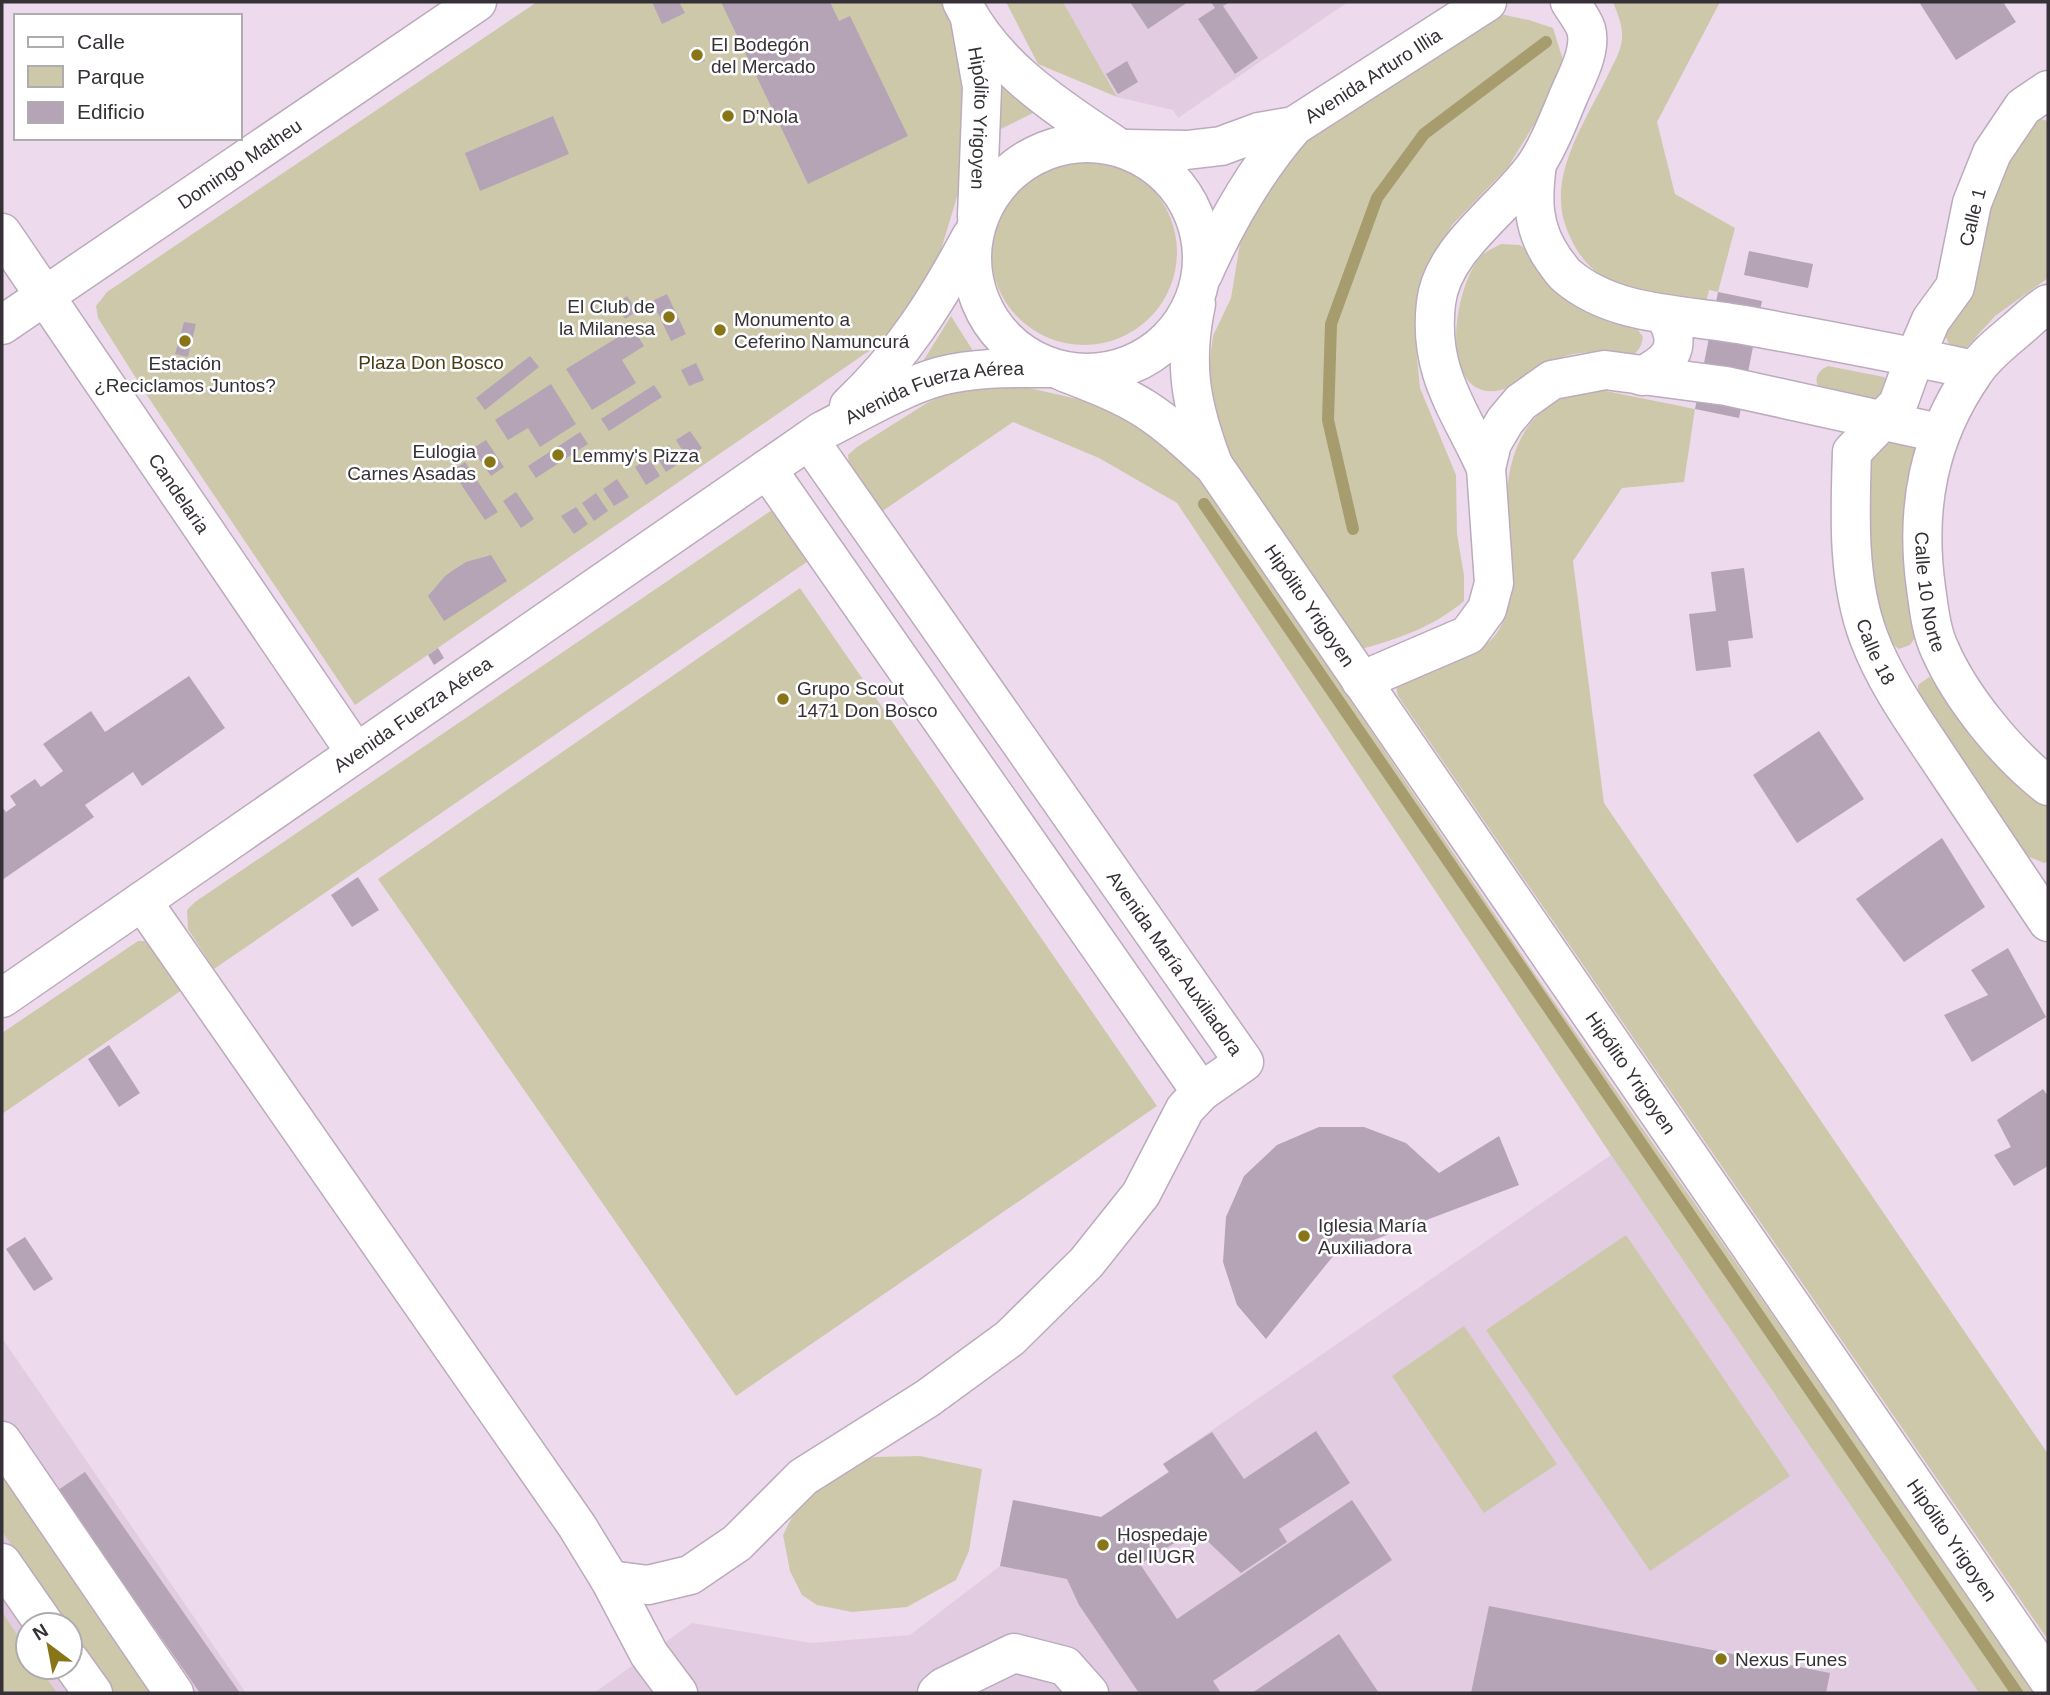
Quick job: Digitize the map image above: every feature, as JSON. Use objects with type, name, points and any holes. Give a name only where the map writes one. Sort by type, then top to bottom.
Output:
[{"type":"street","name":"Domingo Matheu","points":[[2,325],[477,2]]},
{"type":"street","name":"Avenida Arturo Illia","points":[[1200,283],[1221,234],[1244,192],[1294,126],[1487,2]]},
{"type":"street","points":[[1570,2],[1586,28],[1587,45],[1576,78],[1537,164],[1533,194],[1535,220],[1545,247],[1565,275],[1597,298],[1664,314],[1731,323],[1974,370]]},
{"type":"street","name":"Hipólito Yrigoyen","points":[[966,9],[1014,72],[1058,107],[1121,147]]},
{"type":"street","name":"Hipólito Yrigoyen","points":[[966,9],[982,87],[975,227]]},
{"type":"street","name":"Calle 1","points":[[1915,357],[1931,320],[1955,287],[1972,203],[1992,153],[2023,107],[2048,90]]},
{"type":"street","name":"Avenida Arturo Illia","points":[[1121,147],[1186,150],[1220,146],[1259,132],[1294,126]]},
{"type":"street","points":[[1072,143],[1121,147],[1162,169],[1188,200],[1201,237],[1200,283],[1179,328],[1147,356],[1107,372],[1057,370],[1013,348],[986,316],[972,277],[975,227],[999,183],[1032,156],[1072,143]]},
{"type":"street","points":[[1486,468],[1444,384],[1434,340],[1436,300],[1450,264],[1468,240],[1537,164]]},
{"type":"street","name":"Avenida Fuerza Aérea","points":[[815,436],[880,377],[908,341],[943,290],[975,227]]},
{"type":"street","points":[[1468,240],[1499,229],[1522,233],[1545,247]]},
{"type":"street","name":"Candelaria","points":[[2,233],[356,753]]},
{"type":"street","name":"Hipólito Yrigoyen","points":[[1200,283],[1190,334],[1189,379],[1199,427],[1214,466],[2048,1679]]},
{"type":"street","name":"Calle 10 Norte","points":[[2048,304],[1974,370],[1939,433],[1924,486],[1922,537],[1930,615],[1940,649],[1972,703],[1998,739],[2048,786]]},
{"type":"street","points":[[1642,376],[1661,366],[1673,351],[1674,331],[1664,314]]},
{"type":"street","name":"Calle 18","points":[[1915,357],[1898,404],[1853,452],[1851,533],[1857,592],[1868,637],[1888,679],[2045,909]]},
{"type":"street","name":"Avenida Fuerza Aérea","points":[[2,998],[815,436],[892,396],[939,377],[982,369],[1057,370]]},
{"type":"street","name":"Hipólito Yrigoyen","points":[[1057,370],[1106,388],[1145,409],[1214,466]]},
{"type":"street","points":[[1361,681],[1468,635],[1487,609],[1494,583],[1486,468],[1492,443],[1521,402],[1552,380],[1605,370],[1726,386],[1939,433]]},
{"type":"street","points":[[1444,384],[1465,402],[1493,409],[1521,402]]},
{"type":"street","name":"Avenida María Auxiliadora","points":[[815,436],[1244,1062],[1201,1092]]},
{"type":"street","points":[[610,1580],[648,1585],[690,1575],[737,1543],[803,1477],[928,1398],[1010,1338],[1086,1263],[1142,1194],[1171,1133],[1185,1109],[1201,1092],[767,469]]},
{"type":"street","points":[[1888,679],[1940,649]]},
{"type":"street","points":[[142,901],[577,1526],[610,1580],[649,1654],[678,1693]]},
{"type":"street","points":[[2,1441],[174,1693]]},
{"type":"street","points":[[2,1563],[35,1611]]},
{"type":"street","points":[[937,1693],[1014,1653],[1065,1666],[1089,1693]]},
{"type":"shaded area","points":[[1063,2],[1348,2],[1178,118],[1173,110],[1117,97]]},
{"type":"shaded area","points":[[1611,1155],[1979,1693],[594,1693],[692,1623],[811,1643],[910,1635],[1000,1566],[1013,1500],[1101,1517],[1168,1472],[1163,1464]]},
{"type":"shaded area","points":[[2,1338],[246,1693],[2,1693]]},
{"type":"green space","name":"Plaza Don Bosco","points":[[537,2],[942,2],[967,72],[960,187],[928,293],[883,362],[875,348],[866,353],[355,705],[146,394],[98,318],[96,306],[107,292]]},
{"type":"green space","points":[[1006,2],[1063,2],[1117,97],[1038,64]]},
{"type":"green space","points":[[1613,2],[1720,2],[1657,122],[1675,194],[1735,228],[1718,292],[1709,290],[1706,303],[1641,292],[1605,278],[1589,266],[1576,249],[1566,227],[1561,208],[1565,169],[1579,131],[1622,43],[1621,24]]},
{"type":"green space","points":[[1500,14],[1553,28],[1563,60],[1543,110],[1508,167],[1452,225],[1424,278],[1415,337],[1420,388],[1456,475],[1457,534],[1464,575],[1464,601],[1441,618],[1416,631],[1362,649],[1224,451],[1211,410],[1208,375],[1213,336],[1231,298],[1244,219],[1296,147]]},
{"type":"green space","points":[[998,79],[1039,110],[995,132]]},
{"type":"green space","points":[[2033,117],[2048,121],[2048,278],[1995,316],[1965,349],[1950,346],[1943,331],[1989,192]]},
{"type":"green space","points":[[1084,159],[1120,166],[1150,186],[1170,216],[1177,252],[1170,288],[1150,318],[1120,338],[1084,345],[1048,338],[1018,318],[998,288],[991,252],[998,216],[1018,186],[1048,166]]},
{"type":"green space","points":[[1501,244],[1520,245],[1535,255],[1581,306],[1603,319],[1638,330],[1643,337],[1637,352],[1626,356],[1590,353],[1569,355],[1518,383],[1497,391],[1487,391],[1471,384],[1462,370],[1457,351],[1459,307],[1473,268],[1482,255]]},
{"type":"green space","points":[[951,316],[975,354],[922,363]]},
{"type":"green space","points":[[1828,366],[1884,377],[1890,385],[1884,402],[1821,392],[1817,377]]},
{"type":"green space","points":[[982,388],[1029,388],[1100,404],[1153,432],[1191,468],[1225,514],[1539,980],[2036,1693],[1979,1693],[1611,1155],[1177,503],[1099,458],[1013,422],[881,512],[849,464],[848,455],[927,403],[951,392]]},
{"type":"green space","points":[[1601,390],[1695,409],[1684,482],[1622,488],[1573,561],[1604,803],[2048,1454],[2048,1640],[1398,696],[1396,687],[1480,649],[1492,639],[1501,626],[1511,588],[1507,521],[1508,481],[1518,444],[1539,414],[1555,402],[1577,393]]},
{"type":"green space","points":[[1891,437],[1912,443],[1917,459],[1919,632],[1910,645],[1899,649],[1887,640],[1874,586],[1868,533],[1868,488],[1872,451]]},
{"type":"green space","points":[[784,509],[817,555],[214,969],[188,929],[187,910],[195,902],[772,510]]},
{"type":"green space","points":[[800,588],[1157,1106],[736,1396],[378,879]]},
{"type":"green space","points":[[1929,677],[1942,684],[2032,796],[2048,806],[2048,861],[2044,863],[2022,854],[1918,699],[1918,685]]},
{"type":"green space","points":[[138,941],[147,941],[182,990],[2,1114],[2,1033]]},
{"type":"green space","points":[[1626,1235],[1790,1476],[1650,1571],[1486,1330]]},
{"type":"green space","points":[[1464,1326],[1557,1464],[1484,1513],[1392,1376]]},
{"type":"green space","points":[[920,1456],[982,1469],[969,1551],[956,1580],[907,1607],[852,1612],[817,1605],[802,1595],[790,1571],[783,1535],[798,1505],[830,1477],[874,1457]]},
{"type":"green space","points":[[2,1475],[155,1693],[112,1693],[84,1652],[84,1611],[56,1611],[2,1531]]},
{"type":"green space","points":[[2,1612],[14,1630],[14,1681],[49,1681],[57,1693],[2,1693]]},
{"type":"building","points":[[652,2],[679,2],[685,13],[662,24]]},
{"type":"building","points":[[721,2],[830,2],[839,21],[850,16],[908,136],[808,184]]},
{"type":"building","points":[[1130,2],[1188,2],[1148,29]]},
{"type":"building","points":[[1211,2],[1230,2],[1223,6],[1258,58],[1235,74],[1198,19],[1215,8]]},
{"type":"building","points":[[1919,2],[2003,2],[2016,22],[1956,60]]},
{"type":"building","name":"El Bodegón del Mercado","points":[[698,46],[705,61],[696,64],[691,49]]},
{"type":"building","points":[[1127,61],[1138,82],[1118,94],[1106,74]]},
{"type":"building","name":"D'Nola","points":[[733,108],[737,116],[722,123],[719,115]]},
{"type":"building","points":[[553,116],[569,154],[480,191],[465,153]]},
{"type":"building","points":[[1749,251],[1813,264],[1808,288],[1744,275]]},
{"type":"building","points":[[1718,292],[1762,301],[1739,418],[1695,409]]},
{"type":"building","name":"El Club de la Milanesa","points":[[667,294],[686,334],[671,341],[652,301]]},
{"type":"building","points":[[627,296],[637,311],[625,319],[616,303]]},
{"type":"building","name":"Estación ¿Reciclamos Juntos?","points":[[184,322],[196,324],[188,357],[175,354]]},
{"type":"building","points":[[633,328],[644,346],[622,360],[636,383],[592,410],[566,369]]},
{"type":"building","points":[[530,356],[539,367],[485,410],[476,398]]},
{"type":"building","points":[[696,363],[704,380],[689,386],[681,370]]},
{"type":"building","points":[[551,384],[576,424],[540,447],[528,428],[508,440],[495,420]]},
{"type":"building","points":[[654,385],[662,397],[609,431],[601,419]]},
{"type":"building","points":[[690,431],[702,448],[687,458],[676,440]]},
{"type":"building","name":"Lemmy's Pizza","points":[[580,432],[588,444],[536,478],[528,466]]},
{"type":"building","name":"Eulogia Carnes Asadas","points":[[486,440],[504,467],[491,476],[472,449]]},
{"type":"building","points":[[669,445],[681,462],[666,472],[655,454]]},
{"type":"building","points":[[649,458],[660,476],[646,485],[635,467]]},
{"type":"building","points":[[465,462],[498,512],[485,520],[452,471]]},
{"type":"building","points":[[617,479],[629,497],[614,506],[603,489]]},
{"type":"building","points":[[516,492],[534,519],[521,528],[503,501]]},
{"type":"building","points":[[596,493],[608,511],[594,521],[582,503]]},
{"type":"building","points":[[576,507],[588,524],[574,534],[561,516]]},
{"type":"building","points":[[491,555],[507,581],[444,621],[428,596],[445,576],[455,569],[466,562]]},
{"type":"building","points":[[1744,568],[1753,638],[1728,641],[1731,667],[1696,671],[1689,614],[1716,611],[1711,572]]},
{"type":"building","points":[[438,648],[444,658],[434,665],[428,655]]},
{"type":"building","points":[[189,676],[225,728],[142,786],[133,772],[85,805],[94,817],[2,880],[2,807],[6,812],[16,805],[10,796],[35,779],[41,787],[63,771],[43,744],[91,711],[105,732]]},
{"type":"building","points":[[1819,731],[1864,799],[1797,843],[1753,775]]},
{"type":"building","points":[[1942,838],[1985,907],[1904,962],[1856,899]]},
{"type":"building","points":[[358,877],[379,910],[352,927],[331,895]]},
{"type":"building","points":[[2008,948],[2046,1017],[1972,1062],[1944,1015],[1988,995],[1971,970]]},
{"type":"building","points":[[109,1045],[140,1093],[119,1107],[88,1059]]},
{"type":"building","points":[[2043,1089],[2048,1096],[2048,1166],[2014,1186],[1994,1155],[2011,1147],[1997,1120]]},
{"type":"building","name":"Iglesia María Auxiliadora","points":[[1319,1127],[1364,1127],[1406,1143],[1439,1173],[1499,1136],[1519,1185],[1334,1255],[1266,1339],[1237,1305],[1223,1262],[1226,1217],[1244,1176],[1277,1145]]},
{"type":"building","points":[[25,1237],[53,1279],[34,1291],[6,1249]]},
{"type":"building","points":[[1316,1431],[1350,1483],[1279,1529],[1287,1542],[1241,1573],[1196,1530],[1140,1564],[1177,1619],[1352,1500],[1392,1560],[1213,1681],[1221,1693],[1139,1693],[1079,1605],[1067,1579],[1000,1566],[1013,1500],[1101,1517],[1169,1472],[1163,1464],[1212,1432],[1244,1479]]},
{"type":"building","points":[[85,1472],[240,1693],[200,1693],[58,1490]]},
{"type":"building","points":[[1489,1606],[1830,1673],[1826,1693],[1471,1693]]},
{"type":"building","points":[[1339,1634],[1379,1693],[1252,1693]]},
{"type":"waterway","points":[[1353,529],[1328,420],[1331,324],[1377,198],[1424,134],[1546,42]]},
{"type":"waterway","points":[[1204,504],[2017,1693]]},
{"type":"place","name":"El Bodegón del Mercado","points":[[697,55]]},
{"type":"place","name":"D'Nola","points":[[728,116]]},
{"type":"place","name":"El Club de la Milanesa","points":[[669,317]]},
{"type":"place","name":"Monumento a Ceferino Namuncurá","points":[[720,330]]},
{"type":"place","name":"Estación ¿Reciclamos Juntos?","points":[[185,341]]},
{"type":"place","name":"Lemmy's Pizza","points":[[558,455]]},
{"type":"place","name":"Eulogia Carnes Asadas","points":[[490,462]]},
{"type":"place","name":"Grupo Scout 1471 Don Bosco","points":[[783,699]]},
{"type":"place","name":"Iglesia María Auxiliadora","points":[[1304,1236]]},
{"type":"place","name":"Hospedaje del IUGR","points":[[1103,1545]]},
{"type":"place","name":"Nexus Funes","points":[[1721,1659]]}]
